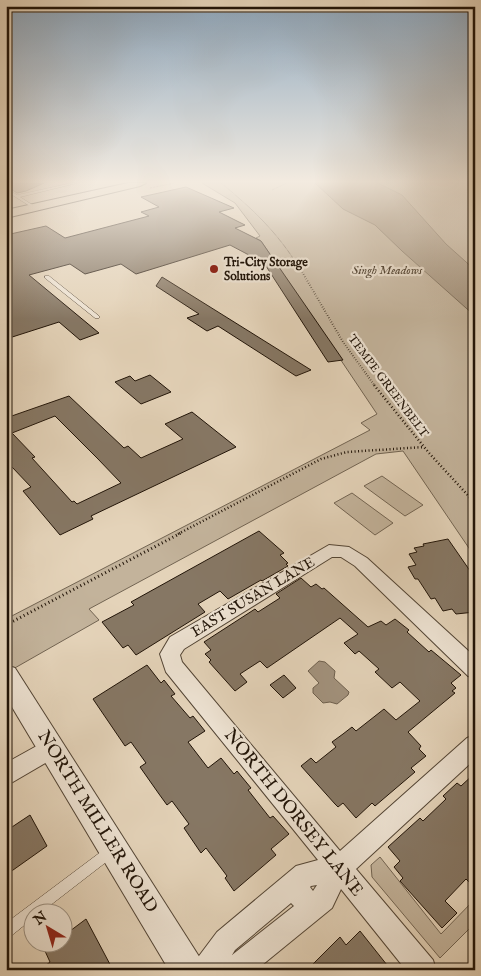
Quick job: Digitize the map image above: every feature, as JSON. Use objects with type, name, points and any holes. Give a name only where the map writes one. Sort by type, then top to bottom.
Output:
[{"type":"street","name":"EAST SUSAN LANE","points":[[170,654],[177,644],[325,554],[340,550],[350,553],[361,562],[475,670]]},
{"type":"street","name":"NORTH DORSEY LANE","points":[[170,654],[173,666],[423,970]]},
{"type":"street","name":"NORTH MILLER ROAD","points":[[6,675],[188,970]]},
{"type":"street","points":[[231,970],[241,966],[323,899],[338,868],[475,744]]},
{"type":"street","points":[[6,775],[51,748]]},
{"type":"street","points":[[206,970],[226,941],[305,875],[338,868]]},
{"type":"street","points":[[294,885],[311,909]]},
{"type":"lane","points":[[46,276],[97,317]]},
{"type":"lane","points":[[6,931],[114,850]]},
{"type":"path","name":"TEMPE GREENBELT","points":[[271,229],[292,254],[343,342],[392,408],[424,447],[475,503]]},
{"type":"path","points":[[6,625],[321,459],[346,452],[424,447]]},
{"type":"green space","name":"Singh Meadows","points":[[254,229],[475,229],[475,557],[403,451],[376,454],[89,609],[99,620],[6,673],[6,619],[370,430],[361,423],[377,414],[261,241],[256,238],[260,236]]},
{"type":"green space","points":[[382,476],[423,505],[405,516],[364,486]]},
{"type":"green space","points":[[352,493],[393,523],[375,535],[334,503]]},
{"type":"green space","points":[[380,857],[441,934],[475,899],[475,923],[440,958],[372,877],[371,865]]},
{"type":"shaded area","points":[[379,229],[432,229],[475,270],[475,316]]},
{"type":"shaded area","points":[[319,661],[325,662],[335,671],[334,678],[349,692],[337,704],[323,703],[313,693],[313,688],[319,683],[308,671]]},
{"type":"building","points":[[35,229],[50,229],[65,238],[101,229],[236,229],[261,241],[343,360],[328,362],[264,263],[230,245],[136,274],[121,264],[85,274],[70,264],[29,275],[99,333],[80,340],[59,322],[6,339],[6,235]]},
{"type":"building","points":[[162,277],[311,370],[296,376],[218,326],[207,331],[187,318],[199,314],[156,286]]},
{"type":"building","points":[[150,375],[171,392],[141,404],[115,382],[130,376],[135,381]]},
{"type":"building","points":[[69,396],[124,448],[128,446],[141,458],[183,439],[165,424],[192,412],[236,447],[91,516],[93,519],[60,535],[23,491],[31,487],[12,467],[6,469],[6,418]],"holes":[[[55,416],[121,483],[77,504],[74,501],[72,502],[32,458],[35,457],[12,433]]]},
{"type":"building","points":[[259,531],[284,553],[280,555],[288,563],[286,564],[288,566],[228,599],[220,591],[198,604],[205,612],[136,655],[128,645],[123,648],[102,622],[134,605],[131,602]]},
{"type":"building","points":[[448,539],[475,578],[475,612],[456,614],[452,609],[443,611],[435,598],[431,599],[418,579],[415,579],[408,567],[416,565],[409,554],[417,552],[414,548],[424,546],[423,544]]},
{"type":"building","points":[[301,578],[311,587],[316,584],[322,589],[324,588],[368,627],[381,621],[386,625],[395,619],[409,630],[407,632],[429,652],[431,650],[461,675],[451,683],[456,688],[452,691],[455,693],[408,732],[421,746],[419,749],[426,756],[411,768],[415,772],[375,806],[372,803],[356,818],[343,803],[338,807],[301,766],[311,758],[316,763],[336,747],[332,742],[352,727],[356,731],[384,709],[396,720],[420,701],[400,682],[392,688],[375,672],[379,669],[359,651],[355,654],[344,643],[358,634],[340,618],[267,668],[260,661],[240,674],[247,682],[235,691],[209,662],[211,660],[205,654],[211,650],[204,642],[255,609],[258,612],[280,598],[276,594]]},
{"type":"building","points":[[147,665],[161,683],[164,680],[175,694],[171,696],[190,718],[193,716],[205,731],[188,742],[208,768],[221,758],[234,774],[237,771],[251,788],[248,790],[270,818],[273,816],[289,834],[271,849],[276,855],[234,891],[225,878],[227,876],[206,848],[201,853],[184,828],[189,824],[172,801],[167,805],[140,767],[146,763],[131,742],[125,746],[93,699]]},
{"type":"building","points":[[284,675],[296,688],[283,698],[270,685]]},
{"type":"building","points":[[475,773],[475,888],[466,879],[445,901],[457,913],[442,928],[400,881],[403,878],[394,867],[400,861],[388,847],[420,818],[423,821],[446,799],[443,796],[457,783],[461,786]]},
{"type":"building","points":[[30,815],[47,846],[6,875],[6,831]]},
{"type":"building","points":[[86,919],[113,970],[40,970],[50,962],[46,954],[72,954],[72,930]]},
{"type":"building","points":[[360,931],[391,970],[307,970],[340,937],[346,945]]},
{"type":"place","name":"Tri-City Storage Solutions","points":[[214,269]]}]
